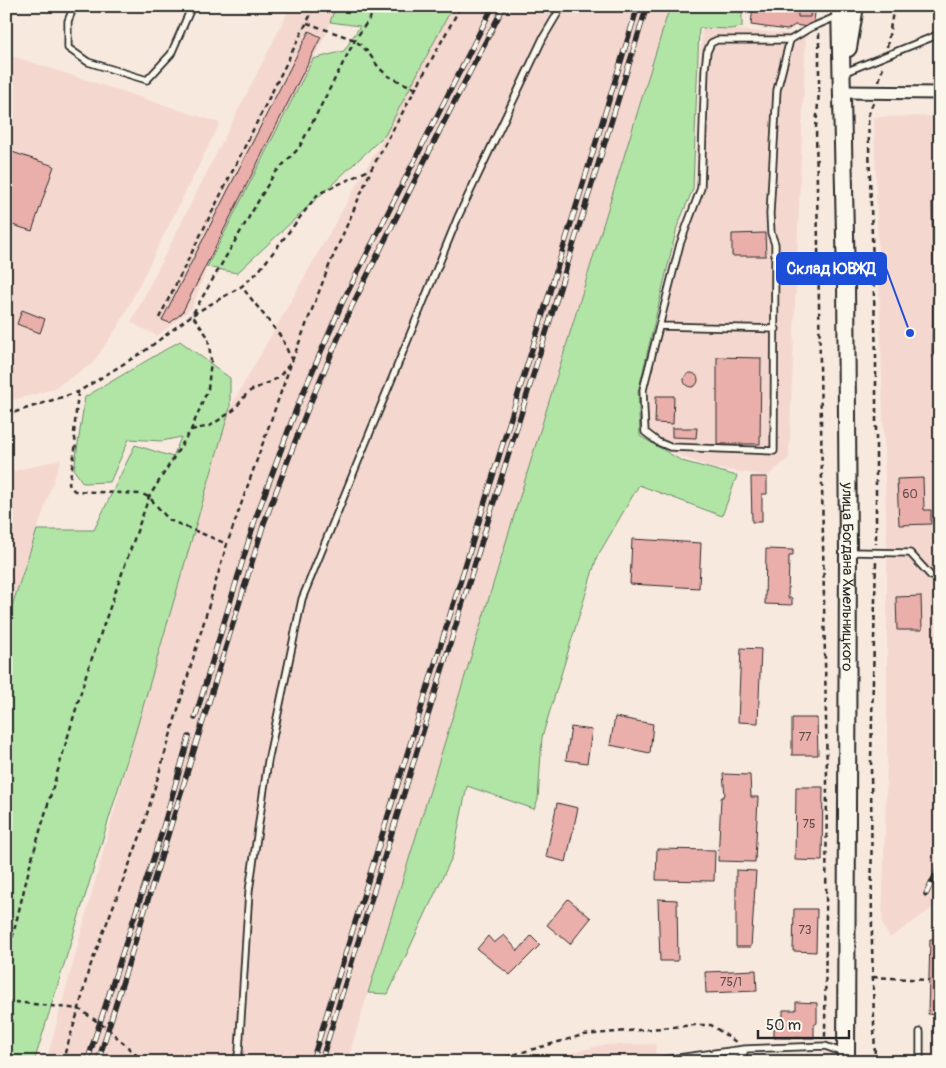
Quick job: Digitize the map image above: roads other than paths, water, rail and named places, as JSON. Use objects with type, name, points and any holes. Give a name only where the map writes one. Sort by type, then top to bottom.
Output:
[{"type":"main road","points":[[843,92],[855,6]]},
{"type":"main road","points":[[840,11],[843,92]]},
{"type":"main road","name":"улица Богдана Хмельницкого","points":[[843,92],[848,552],[846,1058]]},
{"type":"street","points":[[843,92],[940,93]]},
{"type":"lane","points":[[74,6],[68,21],[68,48],[88,62],[147,80],[172,54],[192,6]]},
{"type":"lane","points":[[236,1062],[239,1051],[249,891],[268,761],[302,599],[458,217],[544,38],[562,6]]},
{"type":"lane","points":[[790,40],[777,90],[770,214],[775,244],[774,451],[670,447],[658,442],[645,432],[643,390],[680,244],[701,188],[703,92],[707,52],[711,43],[717,40],[790,40],[840,11]]},
{"type":"lane","points":[[845,72],[940,34]]},
{"type":"lane","points":[[660,326],[776,329]]},
{"type":"lane","points":[[848,552],[910,553],[931,576],[940,576]]},
{"type":"lane","points":[[920,1032],[920,1062]]},
{"type":"lane","points":[[648,1062],[745,1049],[825,1046],[846,1058]]},
{"type":"lane","points":[[722,1062],[745,1049]]},
{"type":"lane","points":[[741,1062],[745,1049]]},
{"type":"railway","points":[[195,718],[255,520],[297,407],[343,301],[493,6]]},
{"type":"railway","points":[[98,1062],[264,523],[306,413],[352,306],[504,6]]},
{"type":"railway","points":[[312,1062],[638,6]]},
{"type":"railway","points":[[321,1062],[647,6]]},
{"type":"railway","points":[[87,1062],[160,838],[189,737]]},
{"type":"railway","points":[[926,894],[940,866]]},
{"type":"place","name":"Склад ЮВЖД","points":[[910,333]]}]
